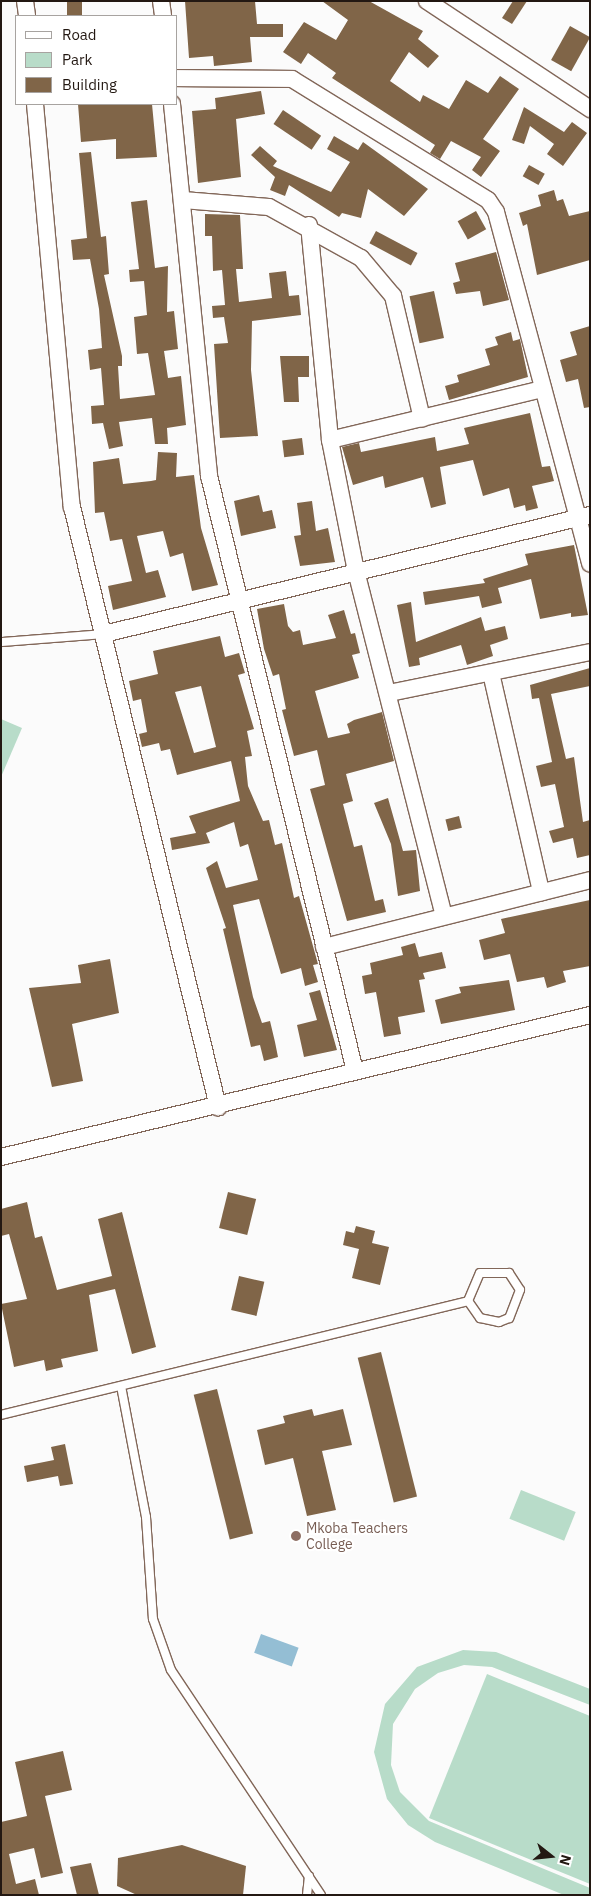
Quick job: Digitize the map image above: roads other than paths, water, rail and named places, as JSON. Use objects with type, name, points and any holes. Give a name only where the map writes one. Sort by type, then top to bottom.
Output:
[{"type":"street","points":[[25,1],[27,15]]},
{"type":"street","points":[[161,1],[163,15]]},
{"type":"street","points":[[427,1],[590,109]]},
{"type":"street","points":[[178,78],[292,79],[488,200],[496,212],[543,389],[584,517],[590,564]]},
{"type":"street","points":[[35,105],[68,479],[218,1107]]},
{"type":"street","points":[[172,105],[206,461],[355,1071]]},
{"type":"street","points":[[182,200],[259,204],[309,225],[361,258],[391,292],[422,419]]},
{"type":"street","points":[[309,225],[330,440],[356,571],[389,693],[444,915]]},
{"type":"street","points":[[330,440],[543,389]]},
{"type":"street","points":[[104,634],[240,603],[356,571],[584,517]]},
{"type":"street","points":[[389,693],[590,652]]},
{"type":"street","points":[[491,673],[540,892]]},
{"type":"street","points":[[324,947],[444,915],[590,880]]},
{"type":"street","points":[[1,1157],[218,1107],[355,1071],[590,1016]]},
{"type":"lane","points":[[1,642],[104,634]]},
{"type":"lane","points":[[480,1273],[509,1273],[520,1290],[509,1318],[499,1322],[480,1318],[468,1300],[480,1273]]},
{"type":"lane","points":[[1,1415],[468,1300]]},
{"type":"lane","points":[[121,1386],[146,1517],[153,1619],[171,1670],[322,1895]]},
{"type":"lane","points":[[307,1895],[309,1876]]},
{"type":"water","points":[[261,1634],[299,1648],[292,1666],[254,1653]]},
{"type":"place","name":"Mkoba Teachers College","points":[[296,1536]]}]
